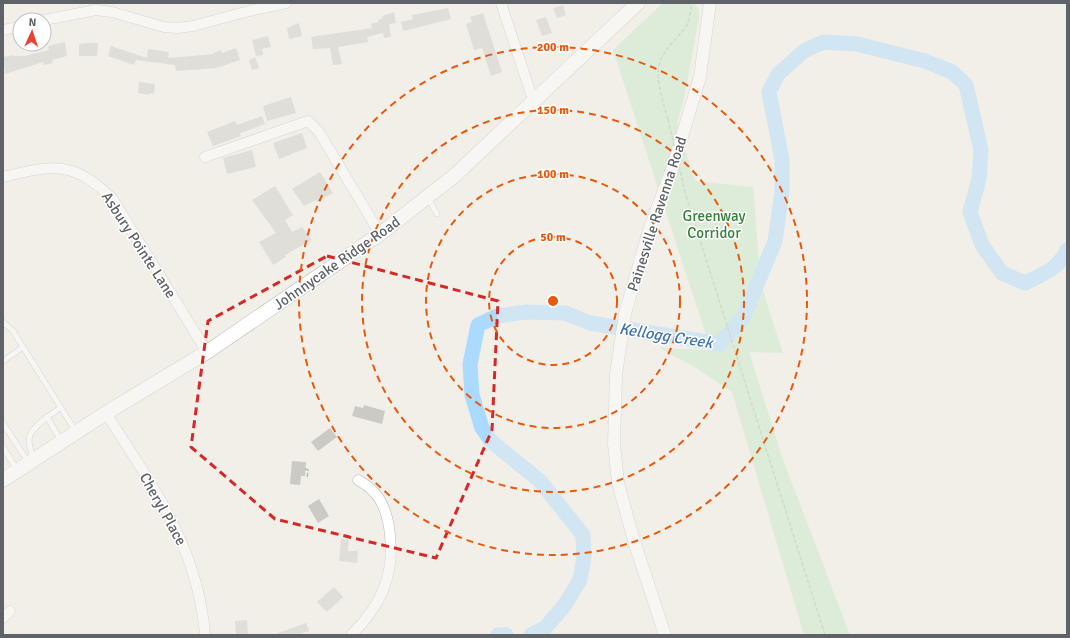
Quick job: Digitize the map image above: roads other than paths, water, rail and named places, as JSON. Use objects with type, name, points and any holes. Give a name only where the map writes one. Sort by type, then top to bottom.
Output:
[{"type":"main road","name":"Johnnycake Ridge Road","points":[[3,480],[61,442],[207,352],[380,234],[428,198],[534,103],[638,3]]},
{"type":"street","points":[[52,18],[96,10],[112,12],[164,27],[178,28],[193,26],[286,3]]},
{"type":"street","points":[[502,3],[534,103]]},
{"type":"street","name":"Painesville Ravenna Road","points":[[665,635],[634,541],[618,483],[614,444],[616,374],[626,314],[648,230],[672,169],[700,77],[710,3]]},
{"type":"street","points":[[205,157],[308,120],[319,132],[380,234]]},
{"type":"street","name":"Asbury Pointe Lane","points":[[3,177],[37,169],[64,168],[90,178],[102,188],[112,198],[207,352]]},
{"type":"street","name":"Cheryl Place","points":[[106,414],[168,512],[178,531],[195,576],[204,618],[205,635]]},
{"type":"street","points":[[350,635],[364,622],[380,598],[387,580],[391,558],[388,524],[380,500],[373,490],[358,480]]},
{"type":"street","points":[[3,618],[10,611]]},
{"type":"lane","points":[[428,198],[437,214]]},
{"type":"lane","points":[[3,322],[13,331],[76,433]]},
{"type":"lane","points":[[3,361],[23,347]]},
{"type":"lane","points":[[27,465],[30,449],[28,436],[32,429],[60,408]]},
{"type":"lane","points":[[47,417],[61,442]]},
{"type":"lane","points":[[3,423],[27,465]]},
{"type":"lane","points":[[3,447],[27,465]]},
{"type":"waterway","name":"Kellogg Creek","points":[[531,635],[545,628],[564,606],[580,580],[584,557],[583,535],[540,481],[492,442],[482,428],[472,395],[470,364],[478,325],[497,316],[526,312],[565,313],[590,323],[720,344],[744,316],[775,241],[782,192],[782,160],[769,92],[778,74],[804,51],[823,42],[857,44],[925,61],[952,72],[966,85],[981,150],[979,179],[970,212],[982,245],[1002,273],[1025,283],[1055,266],[1060,262],[1067,250]]},
{"type":"waterway","name":"Kellogg Creek","points":[[498,635],[506,635]]},
{"type":"park label","name":"Greenway Corridor","points":[[714,224]]}]
